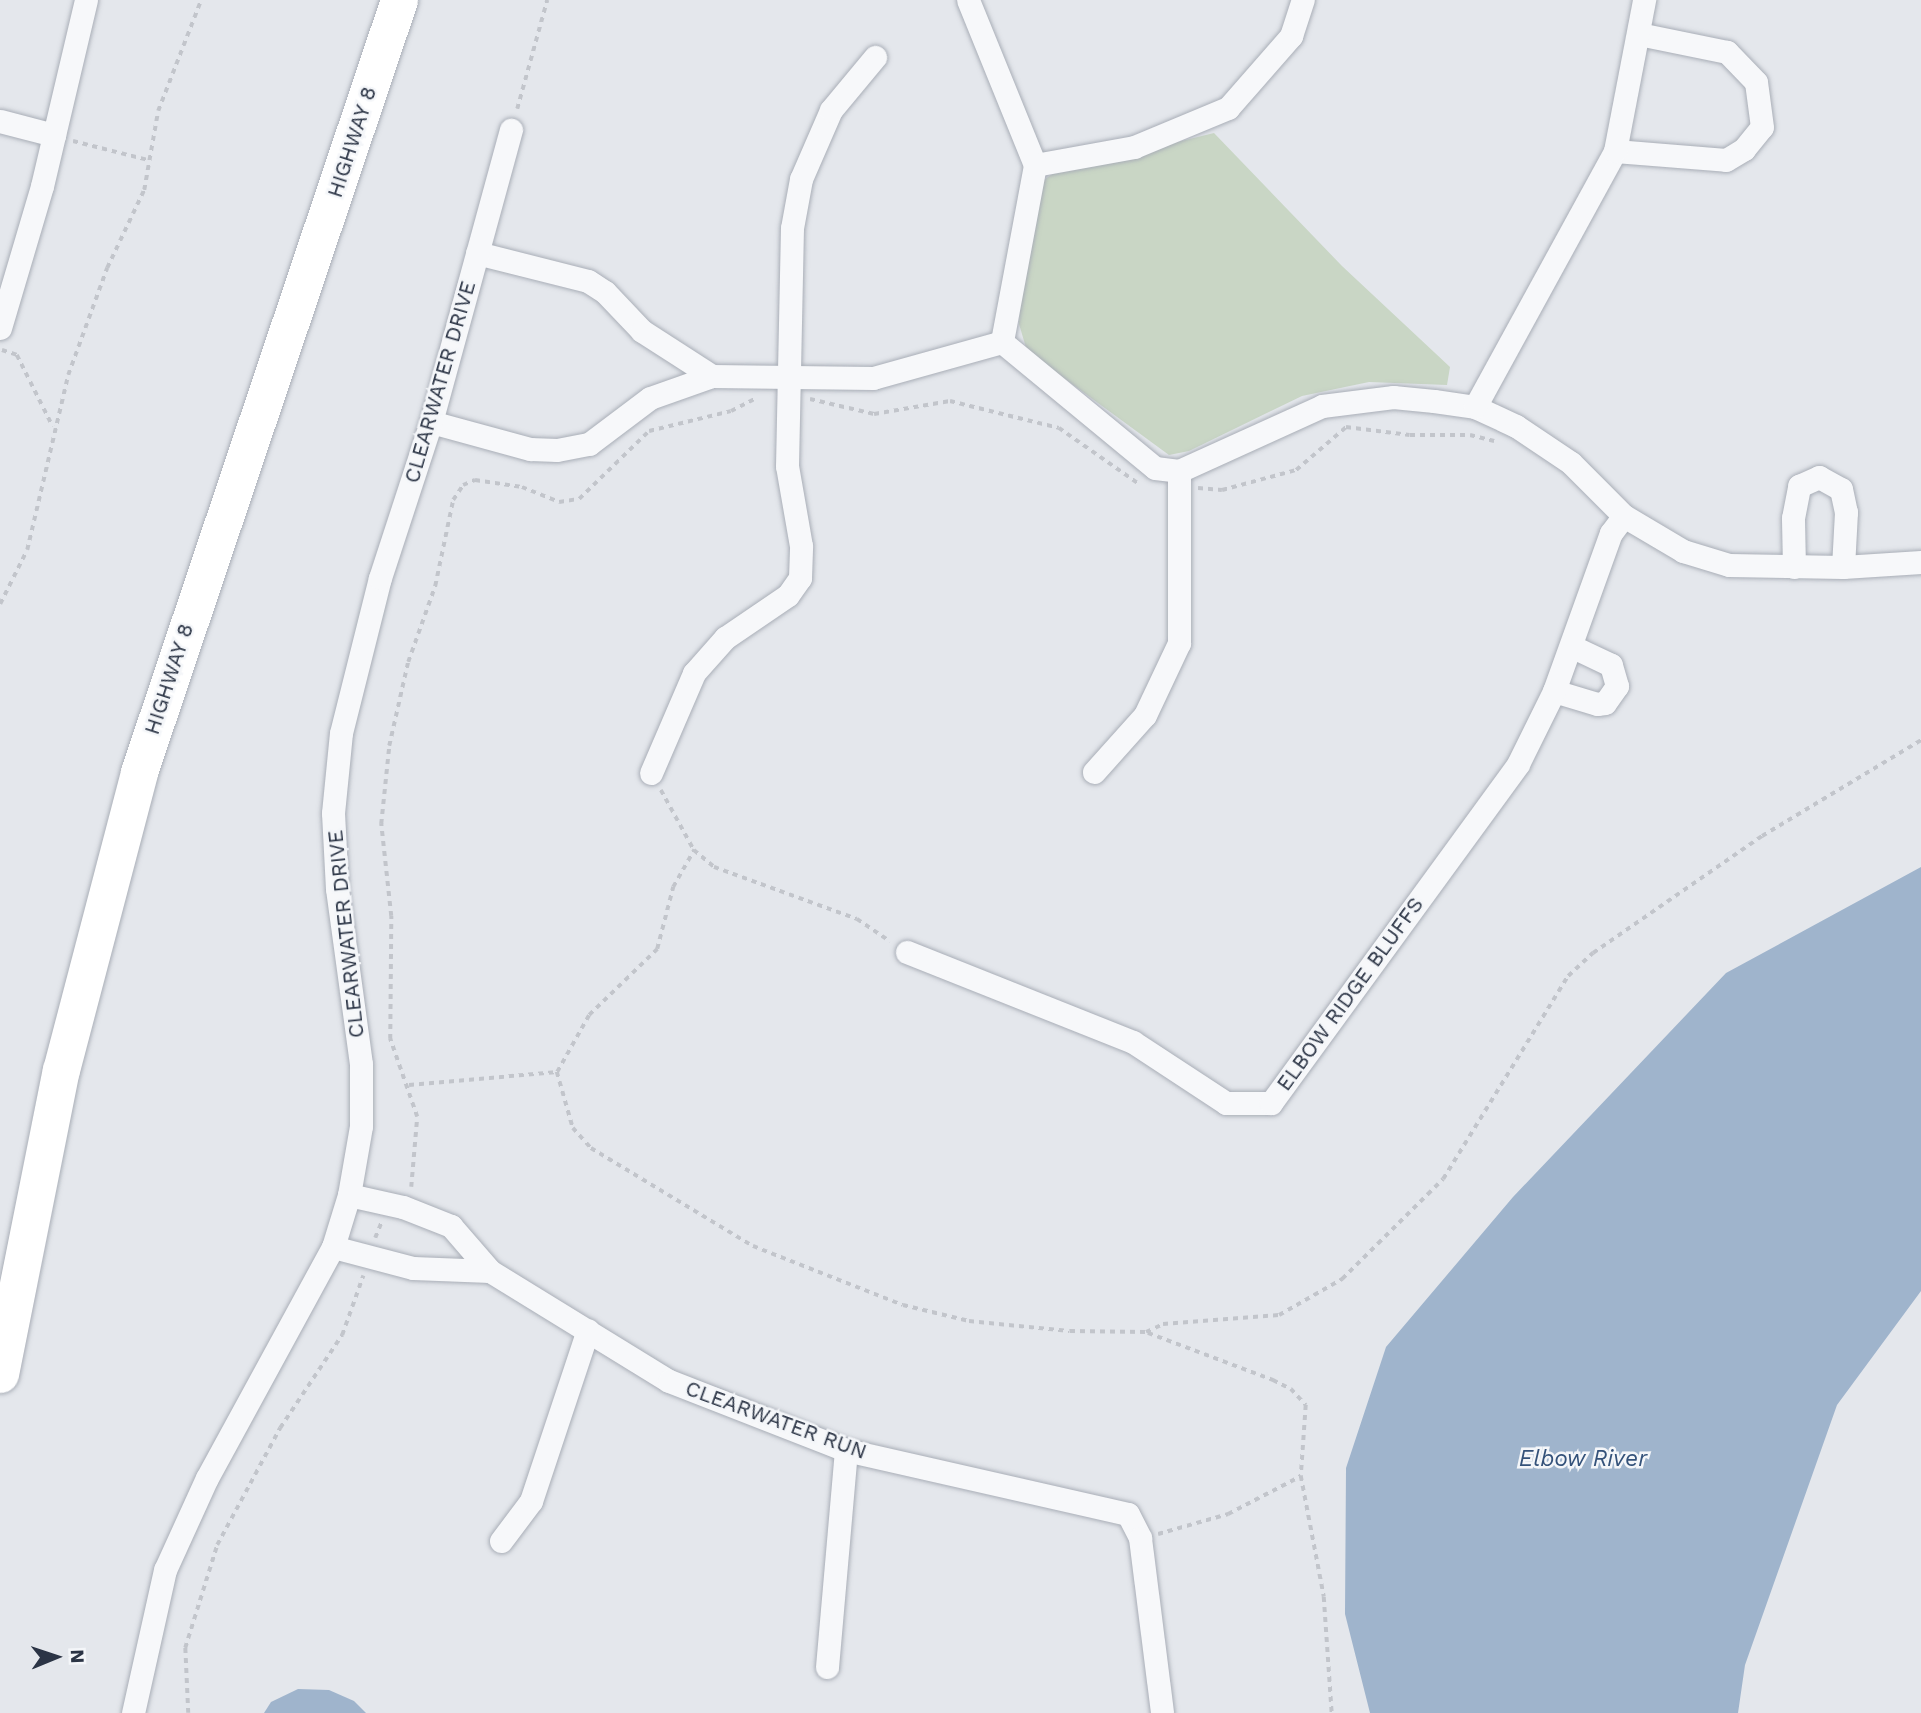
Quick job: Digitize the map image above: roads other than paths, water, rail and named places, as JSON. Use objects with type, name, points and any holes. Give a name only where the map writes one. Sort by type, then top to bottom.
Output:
[{"type":"main road","name":"HIGHWAY 8","points":[[0,1374],[61,1070],[139,772],[399,0]]},
{"type":"street","points":[[0,328],[54,135],[86,0]]},
{"type":"street","points":[[968,0],[1035,164],[1002,342]]},
{"type":"street","points":[[1035,164],[1135,147],[1228,108],[1291,36],[1303,0]]},
{"type":"street","points":[[1475,407],[1615,151],[1644,0]]},
{"type":"street","points":[[1615,151],[1726,160],[1744,149],[1762,127],[1756,82],[1727,52],[1639,34]]},
{"type":"street","points":[[651,773],[694,673],[725,638],[788,595],[800,578],[801,546],[787,466],[792,228],[801,179],[831,110],[875,57]]},
{"type":"street","points":[[0,121],[54,135]]},
{"type":"street","name":"CLEARWATER DRIVE","points":[[133,1713],[165,1570],[206,1478],[333,1247],[349,1195],[361,1126],[361,1064],[337,889],[334,813],[341,733],[380,578],[430,422],[511,130]]},
{"type":"street","points":[[477,253],[588,281],[605,292],[642,331],[712,376]]},
{"type":"street","points":[[430,422],[530,449],[568,448],[589,444],[650,398],[712,376],[873,378],[1002,342]]},
{"type":"street","points":[[1002,342],[1155,468],[1179,471],[1322,406],[1393,397],[1475,407],[1516,426],[1571,463],[1624,516],[1684,551],[1730,565],[1843,567],[1921,562]]},
{"type":"street","points":[[1094,772],[1145,715],[1179,643],[1179,471]]},
{"type":"street","points":[[1794,567],[1793,518],[1799,486],[1819,477],[1840,489],[1846,512],[1843,567]]},
{"type":"street","name":"ELBOW RIDGE BLUFFS","points":[[907,952],[1133,1042],[1226,1102],[1270,1103],[1518,764],[1554,691],[1611,533],[1624,516]]},
{"type":"street","points":[[1554,691],[1597,704],[1605,703],[1617,686],[1611,665],[1571,646]]},
{"type":"street","name":"CLEARWATER RUN","points":[[349,1195],[403,1207],[451,1226],[490,1272],[669,1381],[846,1450],[1128,1514],[1140,1538],[1162,1713]]},
{"type":"street","name":"CLEARWATER RUN","points":[[333,1247],[413,1268],[490,1272]]},
{"type":"street","points":[[501,1541],[531,1502],[588,1330]]},
{"type":"street","points":[[827,1667],[846,1450]]},
{"type":"water","name":"Elbow River","points":[[1921,867],[1921,1291],[1837,1405],[1745,1665],[1738,1713],[1370,1713],[1345,1614],[1346,1468],[1386,1347],[1513,1197],[1726,973]]},
{"type":"water","points":[[298,1689],[329,1690],[354,1701],[366,1713],[264,1713],[271,1702]]}]
